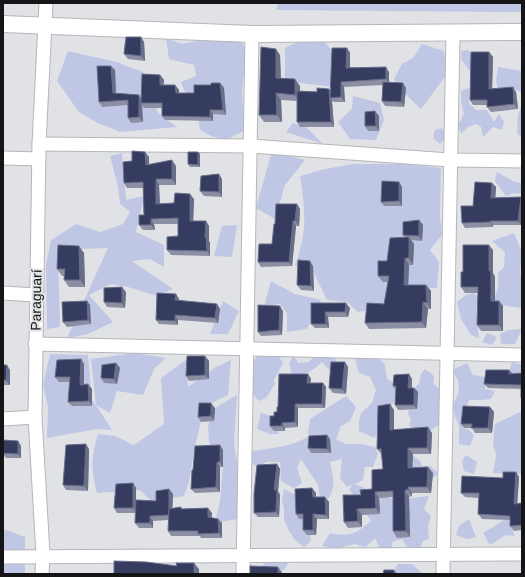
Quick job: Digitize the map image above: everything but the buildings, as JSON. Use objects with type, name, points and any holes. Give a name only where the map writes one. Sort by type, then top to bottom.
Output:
[{"type":"street","name":"Paraguarí","points":[[42,574],[43,555],[35,417],[39,144],[46,3]]},
{"type":"street","points":[[3,24],[252,34],[522,32]]},
{"type":"street","points":[[442,574],[452,33]]},
{"type":"street","points":[[243,574],[252,34]]},
{"type":"street","points":[[39,144],[251,146],[450,160],[522,161]]},
{"type":"street","points":[[3,158],[39,159]]},
{"type":"street","points":[[3,293],[36,295]]},
{"type":"street","points":[[36,344],[522,355]]},
{"type":"street","points":[[3,419],[35,417]]},
{"type":"street","points":[[3,556],[522,554]]},
{"type":"shaded area","points":[[278,3],[522,3],[522,12],[276,10]]},
{"type":"shaded area","points":[[215,37],[242,42],[247,53],[242,89],[244,131],[226,140],[211,136],[200,130],[197,110],[184,90],[181,82],[196,76],[194,65],[169,59],[166,38],[182,44]]},
{"type":"shaded area","points":[[322,38],[331,50],[334,87],[285,81],[285,48],[303,39]]},
{"type":"shaded area","points":[[422,44],[444,51],[447,74],[421,109],[398,87],[394,79],[402,64],[413,58]]},
{"type":"shaded area","points":[[468,50],[474,57],[471,73],[461,59],[461,51]]},
{"type":"shaded area","points":[[68,51],[116,62],[143,72],[158,113],[177,127],[120,132],[98,123],[79,112],[57,81]]},
{"type":"shaded area","points":[[498,67],[522,71],[522,138],[517,133],[518,115],[521,107],[521,92],[512,88],[498,91],[496,80]]},
{"type":"shaded area","points":[[469,88],[469,103],[476,110],[487,110],[494,122],[499,114],[504,122],[502,130],[493,127],[483,137],[481,127],[476,124],[468,127],[461,134],[458,125],[464,114],[461,102],[461,91]]},
{"type":"shaded area","points":[[353,96],[380,103],[384,120],[376,140],[350,139],[338,122],[352,109]]},
{"type":"shaded area","points":[[293,123],[306,127],[323,144],[286,132]]},
{"type":"shaded area","points":[[442,128],[447,136],[440,144],[433,138],[435,130]]},
{"type":"shaded area","points":[[272,151],[305,160],[285,185],[275,219],[256,208]]},
{"type":"shaded area","points":[[122,153],[126,200],[144,196],[136,232],[164,245],[164,267],[150,259],[132,261],[173,289],[157,296],[128,287],[111,284],[89,295],[113,322],[88,334],[67,338],[108,248],[58,250],[60,327],[47,329],[46,265],[51,240],[76,224],[100,232],[123,224],[130,212],[120,204],[118,186],[110,156]]},
{"type":"shaded area","points":[[353,164],[404,164],[441,168],[440,216],[442,235],[430,250],[439,262],[437,288],[416,288],[389,306],[358,312],[347,302],[327,300],[313,271],[295,265],[304,231],[304,210],[300,176],[325,169]]},
{"type":"shaded area","points":[[497,172],[515,182],[522,183],[522,194],[514,193],[506,196],[495,181]]},
{"type":"shaded area","points":[[237,225],[232,257],[214,256],[222,226]]},
{"type":"shaded area","points":[[514,233],[522,252],[520,274],[522,275],[522,308],[492,304],[498,288],[498,273],[504,267],[505,252],[492,241]]},
{"type":"shaded area","points":[[271,281],[295,294],[321,300],[307,329],[287,332],[287,313],[280,304],[264,306]]},
{"type":"shaded area","points":[[474,293],[481,301],[476,309],[479,338],[471,335],[461,319],[457,302],[466,295]]},
{"type":"shaded area","points":[[223,301],[239,311],[228,334],[210,334]]},
{"type":"shaded area","points":[[522,329],[515,344],[501,344],[500,334],[508,330]]},
{"type":"shaded area","points":[[487,333],[497,337],[492,345],[482,342]]},
{"type":"shaded area","points":[[135,353],[166,358],[154,369],[143,395],[117,391],[110,413],[96,405],[91,359]]},
{"type":"shaded area","points":[[50,354],[88,355],[92,400],[112,430],[97,429],[47,438],[48,407],[43,385]]},
{"type":"shaded area","points":[[259,354],[278,355],[283,363],[274,380],[275,384],[266,398],[259,401],[249,390],[249,367]]},
{"type":"shaded area","points":[[294,355],[298,363],[308,362],[317,355],[335,357],[336,363],[329,370],[322,362],[308,372],[300,375],[292,375],[289,363]]},
{"type":"shaded area","points":[[362,355],[377,356],[385,365],[387,379],[394,383],[396,399],[382,415],[375,438],[359,431],[361,413],[372,403],[376,390],[370,377],[359,373],[355,359]]},
{"type":"shaded area","points":[[186,360],[188,387],[216,367],[231,360],[228,395],[202,408],[201,421],[189,482],[184,496],[152,502],[140,490],[97,493],[93,464],[94,450],[98,434],[115,436],[134,445],[164,424],[161,378]]},
{"type":"shaded area","points":[[512,362],[522,365],[522,371],[515,378],[514,374],[509,372]]},
{"type":"shaded area","points":[[467,363],[473,375],[486,377],[485,389],[495,391],[491,399],[469,400],[465,410],[463,428],[469,430],[474,435],[470,446],[459,444],[459,425],[455,417],[453,405],[459,392],[458,380],[452,370]]},
{"type":"shaded area","points":[[425,369],[434,376],[433,384],[442,390],[442,422],[430,431],[416,432],[409,425],[411,420],[408,414],[414,388],[419,384],[421,374]]},
{"type":"shaded area","points":[[237,395],[234,443],[239,473],[237,519],[215,523],[220,501],[223,467],[209,442],[208,425],[215,408]]},
{"type":"shaded area","points":[[346,396],[356,407],[350,421],[341,426],[336,439],[346,444],[361,444],[375,447],[378,454],[373,467],[365,467],[363,480],[355,484],[394,500],[429,496],[424,509],[431,516],[428,526],[429,539],[423,541],[420,549],[407,547],[402,539],[392,542],[392,549],[380,549],[375,538],[366,547],[355,544],[335,549],[322,546],[330,533],[343,535],[357,532],[371,521],[349,489],[353,484],[347,487],[340,478],[342,459],[330,462],[333,489],[329,498],[320,499],[318,485],[301,459],[297,468],[302,483],[294,488],[281,481],[280,462],[266,462],[259,467],[247,462],[252,451],[289,445],[309,436],[308,432],[310,419]]},
{"type":"shaded area","points":[[522,411],[522,474],[493,473],[496,455],[493,444],[495,424]]},
{"type":"shaded area","points":[[261,413],[274,419],[279,434],[270,434],[257,429]]},
{"type":"shaded area","points":[[411,454],[420,461],[422,466],[430,466],[438,473],[434,477],[417,480],[400,457]]},
{"type":"shaded area","points":[[466,455],[477,462],[474,474],[464,471],[462,461]]},
{"type":"shaded area","points":[[284,489],[295,495],[303,523],[310,527],[311,541],[304,547],[294,539],[284,520],[282,500]]},
{"type":"shaded area","points":[[508,518],[515,536],[506,535],[490,545],[483,533]]},
{"type":"shaded area","points":[[469,519],[476,537],[467,539],[456,535],[459,526]]},
{"type":"shaded area","points":[[3,529],[25,537],[25,574],[3,574]]},
{"type":"shaded area","points":[[290,560],[284,570],[273,572],[262,569],[264,563]]},
{"type":"shaded area","points":[[398,564],[412,564],[423,574],[397,574],[394,570]]}]
